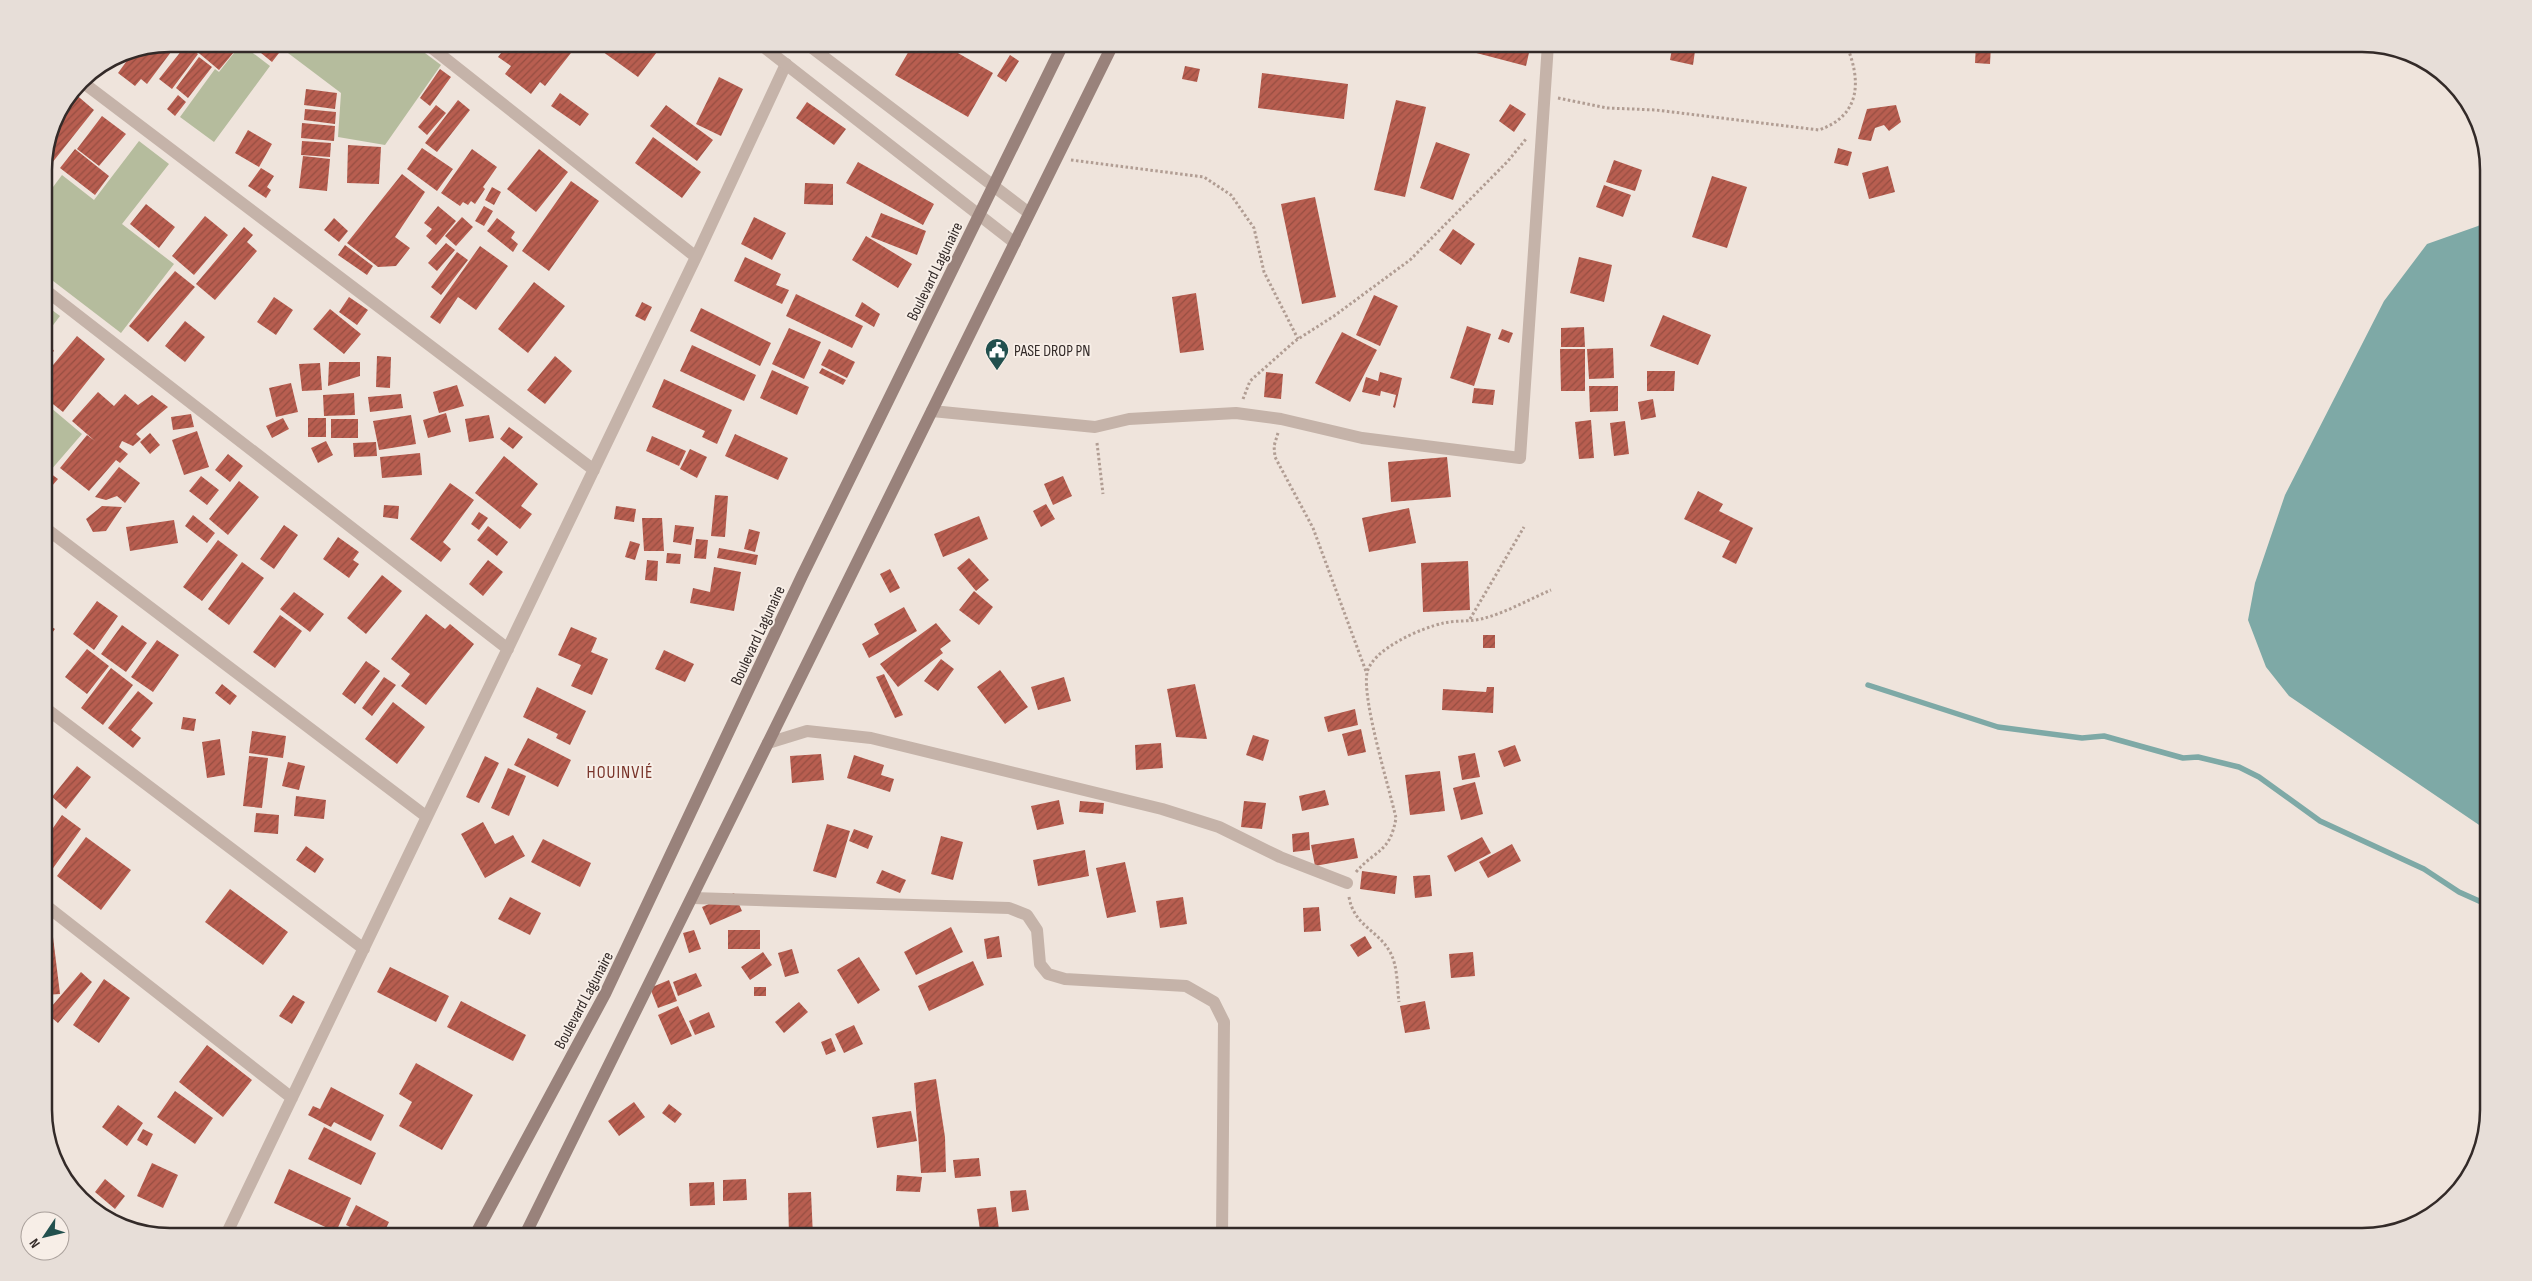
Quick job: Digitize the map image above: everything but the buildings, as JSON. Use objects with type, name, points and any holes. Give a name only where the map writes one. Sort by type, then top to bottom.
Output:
[{"type":"main road","name":"Boulevard Lagunaire","points":[[479,1228],[614,977],[802,576],[1059,52]]},
{"type":"main road","points":[[528,1228],[1109,52]]},
{"type":"street","points":[[437,52],[696,257]]},
{"type":"street","points":[[770,52],[1015,243]]},
{"type":"street","points":[[817,52],[1030,213]]},
{"type":"street","points":[[932,411],[1095,427],[1129,419],[1236,413],[1281,418],[1362,438],[1520,458],[1548,52]]},
{"type":"street","points":[[229,1228],[696,257],[786,64]]},
{"type":"street","points":[[88,87],[594,470]]},
{"type":"street","points":[[53,296],[508,649]]},
{"type":"street","points":[[53,534],[427,817]]},
{"type":"street","points":[[53,714],[364,949]]},
{"type":"street","points":[[768,743],[807,732],[871,738],[1162,810],[1219,827],[1280,858],[1347,884]]},
{"type":"street","points":[[693,898],[1008,908],[1026,915],[1037,930],[1040,964],[1048,974],[1064,978],[1186,986],[1214,1002],[1224,1022],[1220,1228]]},
{"type":"street","points":[[53,911],[292,1098]]},
{"type":"path","points":[[1545,94],[1608,108],[1656,110],[1820,130],[1833,125],[1848,112],[1854,95],[1855,65],[1849,52]]},
{"type":"path","points":[[1236,413],[1250,381],[1298,339],[1334,316],[1410,260],[1508,161],[1543,120]]},
{"type":"path","points":[[1056,160],[1082,160],[1118,167],[1204,177],[1231,195],[1254,228],[1264,272],[1298,339]]},
{"type":"path","points":[[1281,418],[1274,446],[1275,457],[1313,528],[1338,590],[1367,674],[1370,705],[1396,818],[1393,836],[1383,850],[1362,865],[1347,884],[1350,906],[1363,926],[1381,941],[1391,953],[1399,1002]]},
{"type":"path","points":[[1095,427],[1103,494]]},
{"type":"path","points":[[1470,620],[1524,526]]},
{"type":"path","points":[[1367,674],[1372,661],[1384,651],[1416,632],[1444,623],[1484,618],[1552,590]]},
{"type":"green space","points":[[235,52],[252,52],[270,66],[214,142],[180,117],[215,69],[219,72]]},
{"type":"green space","points":[[424,52],[441,65],[385,145],[338,137],[341,93],[288,53]]},
{"type":"green space","points":[[139,141],[169,164],[122,224],[174,264],[121,333],[53,281],[53,187],[62,175],[94,200]]},
{"type":"green space","points":[[53,311],[60,316],[53,325]]},
{"type":"green space","points":[[53,410],[82,434],[53,468]]},
{"type":"water","points":[[2478,226],[2480,825],[2289,696],[2266,667],[2248,620],[2255,583],[2285,495],[2384,301],[2427,244]]},
{"type":"waterway","points":[[1868,685],[1998,727],[2082,738],[2104,736],[2183,758],[2198,757],[2239,767],[2259,777],[2320,821],[2424,869],[2459,892],[2480,901]]},
{"type":"place","name":"PASE DROP PN","points":[[997,371]]},
{"type":"district","name":"HOUINVIÉ","points":[[620,772]]}]
